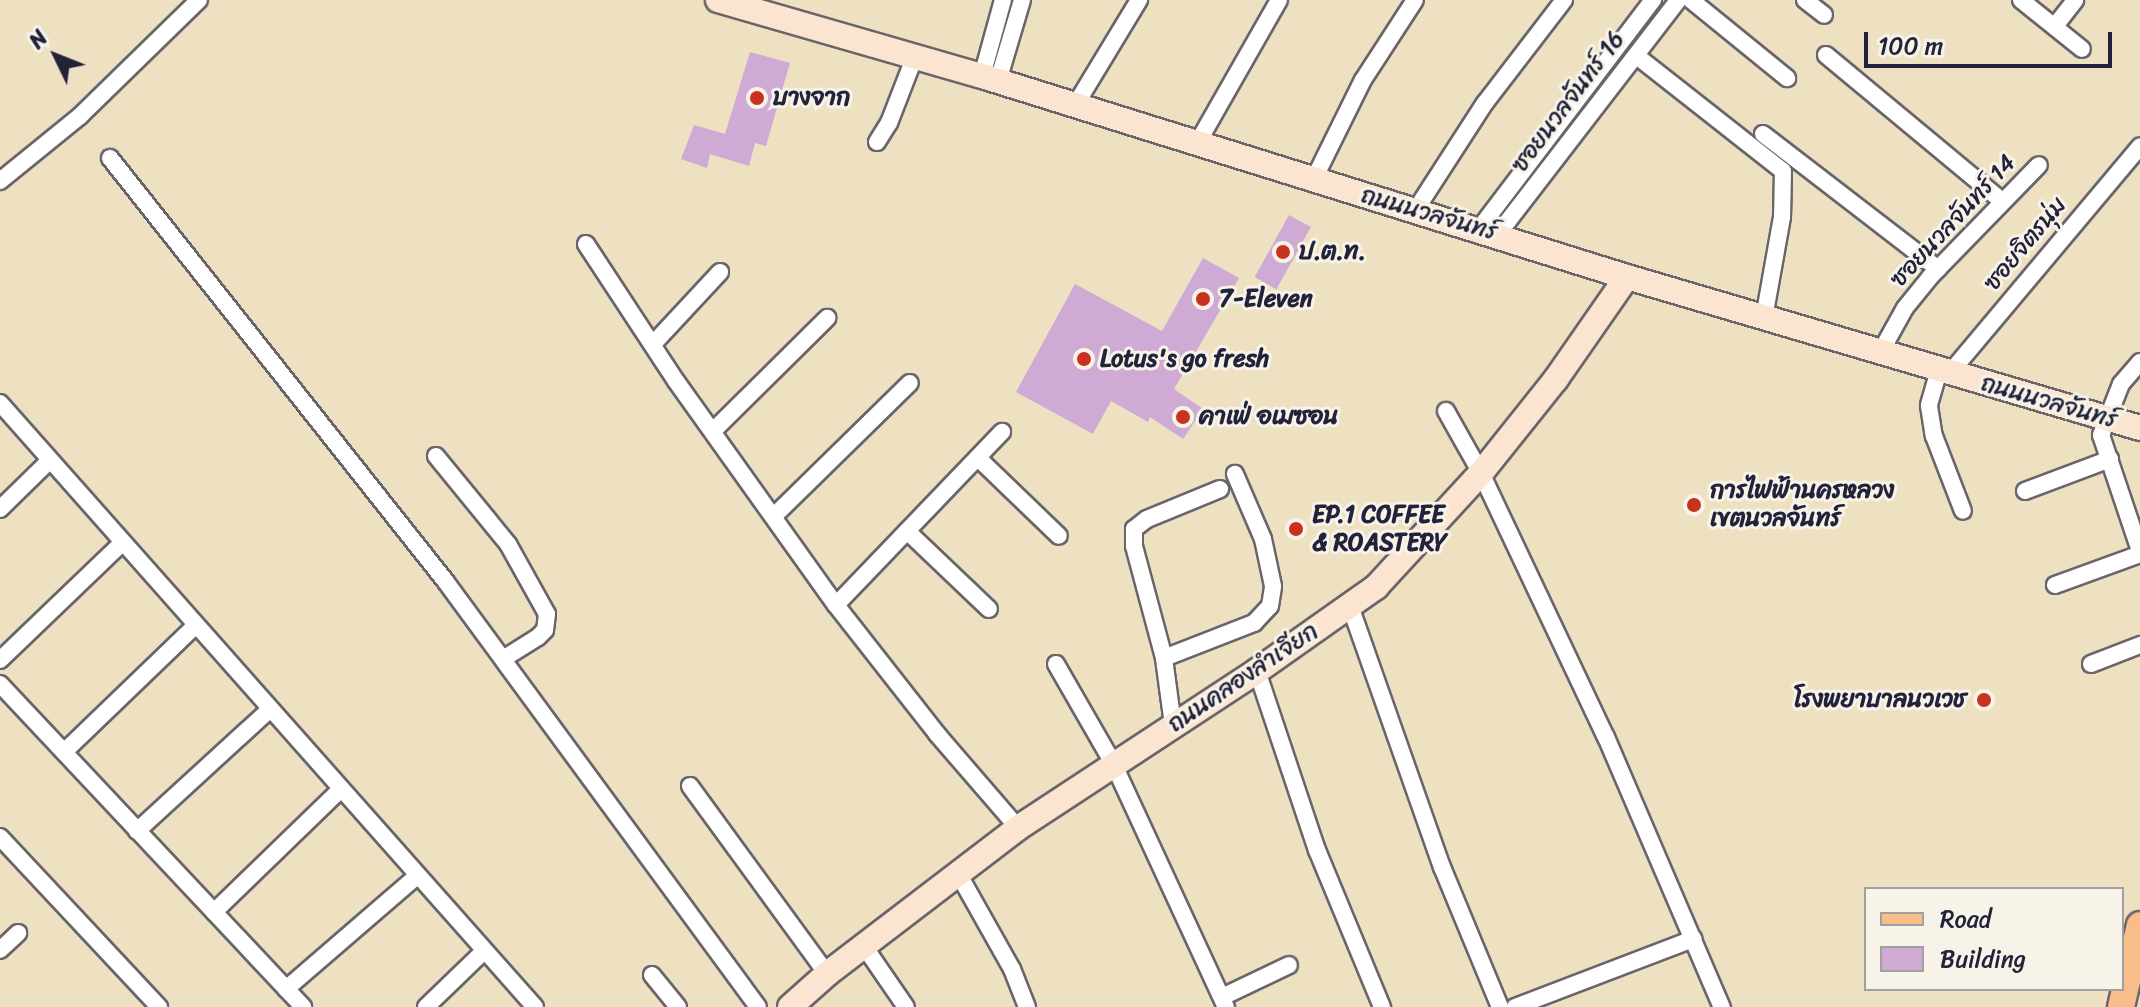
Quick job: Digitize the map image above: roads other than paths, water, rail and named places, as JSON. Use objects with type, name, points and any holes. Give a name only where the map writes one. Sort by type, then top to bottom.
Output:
[{"type":"main road","name":"ถนนนวลจันทร์","points":[[718,0],[990,78],[1627,277],[2140,428]]},
{"type":"main road","name":"ถนนคลองลำเจียก","points":[[790,1007],[827,974],[1018,828],[1257,671],[1350,606],[1394,568],[1481,473],[1556,379],[1627,277]]},
{"type":"main road","points":[[2121,1007],[2140,925]]},
{"type":"street","points":[[0,181],[80,116],[199,0]]},
{"type":"street","points":[[990,78],[1003,0]]},
{"type":"street","points":[[990,78],[1022,0]]},
{"type":"street","points":[[1076,104],[1139,0]]},
{"type":"street","points":[[1198,142],[1279,0]]},
{"type":"street","points":[[1314,179],[1363,80],[1415,0]]},
{"type":"street","points":[[1415,211],[1485,103],[1564,0]]},
{"type":"street","points":[[1489,232],[1653,0]]},
{"type":"street","name":"ซอยนวลจันทร์ 16","points":[[1489,232],[1678,0]]},
{"type":"street","points":[[1691,0],[1787,78]]},
{"type":"street","points":[[1805,0],[1824,15]]},
{"type":"street","points":[[2021,0],[2082,49]]},
{"type":"street","points":[[2055,26],[2075,0]]},
{"type":"street","points":[[1826,55],[2002,201]]},
{"type":"street","points":[[877,142],[889,123],[915,56]]},
{"type":"street","points":[[1643,61],[1783,171],[1782,217],[1764,318]]},
{"type":"street","points":[[1763,134],[1938,269]]},
{"type":"street","name":"ซอยจิตรนุ่ม","points":[[1944,372],[2140,146]]},
{"type":"street","points":[[110,158],[446,582],[758,1007]]},
{"type":"street","name":"ซอยนวลจันทร์ 14","points":[[1880,353],[1905,308],[1938,269],[2039,165]]},
{"type":"street","points":[[586,244],[654,343],[676,381],[836,605],[937,734],[1018,828]]},
{"type":"street","points":[[654,343],[720,272]]},
{"type":"street","points":[[713,431],[827,318]]},
{"type":"street","points":[[2055,585],[2140,552],[2101,435],[2121,384],[2140,362]]},
{"type":"street","points":[[1944,372],[1929,406],[1934,436],[1963,511]]},
{"type":"street","points":[[774,516],[910,383]]},
{"type":"street","points":[[0,403],[535,1007]]},
{"type":"street","points":[[1446,411],[1481,473],[1606,737],[1722,1007]]},
{"type":"street","points":[[836,605],[1002,432]]},
{"type":"street","points":[[436,456],[508,544],[546,609],[548,621],[545,630],[503,659]]},
{"type":"street","points":[[978,458],[1059,536]]},
{"type":"street","points":[[2025,491],[2110,459]]},
{"type":"street","points":[[0,509],[49,461]]},
{"type":"street","points":[[1164,658],[1254,623],[1270,606],[1273,586],[1263,539],[1235,474]]},
{"type":"street","points":[[1173,725],[1164,658],[1134,546],[1134,529],[1147,519],[1220,489]]},
{"type":"street","points":[[907,531],[989,609]]},
{"type":"street","points":[[0,660],[122,543]]},
{"type":"street","points":[[1350,606],[1442,867],[1500,1007]]},
{"type":"street","points":[[64,752],[195,626]]},
{"type":"street","points":[[2091,664],[2140,645]]},
{"type":"street","points":[[1056,664],[1114,765],[1224,1002],[1289,965]]},
{"type":"street","points":[[1257,671],[1317,850],[1382,1007]]},
{"type":"street","points":[[0,684],[303,1007]]},
{"type":"street","points":[[137,831],[269,710]]},
{"type":"street","points":[[690,786],[827,974]]},
{"type":"street","points":[[214,912],[340,790]]},
{"type":"street","points":[[0,837],[159,1007]]},
{"type":"street","points":[[959,875],[1012,969],[1027,1007]]},
{"type":"street","points":[[286,989],[417,876]]},
{"type":"street","points":[[0,950],[18,933]]},
{"type":"street","points":[[1515,1007],[1693,939]]},
{"type":"street","points":[[864,946],[906,1007]]},
{"type":"street","points":[[426,1007],[484,951]]},
{"type":"street","points":[[652,975],[678,1007]]},
{"type":"place","name":"บางจาก","points":[[757,98]]},
{"type":"place","name":"ป.ต.ท.","points":[[1283,252]]},
{"type":"place","name":"7-Eleven","points":[[1203,299]]},
{"type":"place","name":"Lotus's go fresh","points":[[1084,359]]},
{"type":"place","name":"คาเฟ่ อเมซอน","points":[[1183,417]]},
{"type":"place","name":"การไฟฟ้านครหลวง เขตนวลจันทร์","points":[[1694,505]]},
{"type":"place","name":"EP.1 COFFEE & ROASTERY","points":[[1296,529]]},
{"type":"place","name":"โรงพยาบาลนวเวช","points":[[1984,700]]}]
